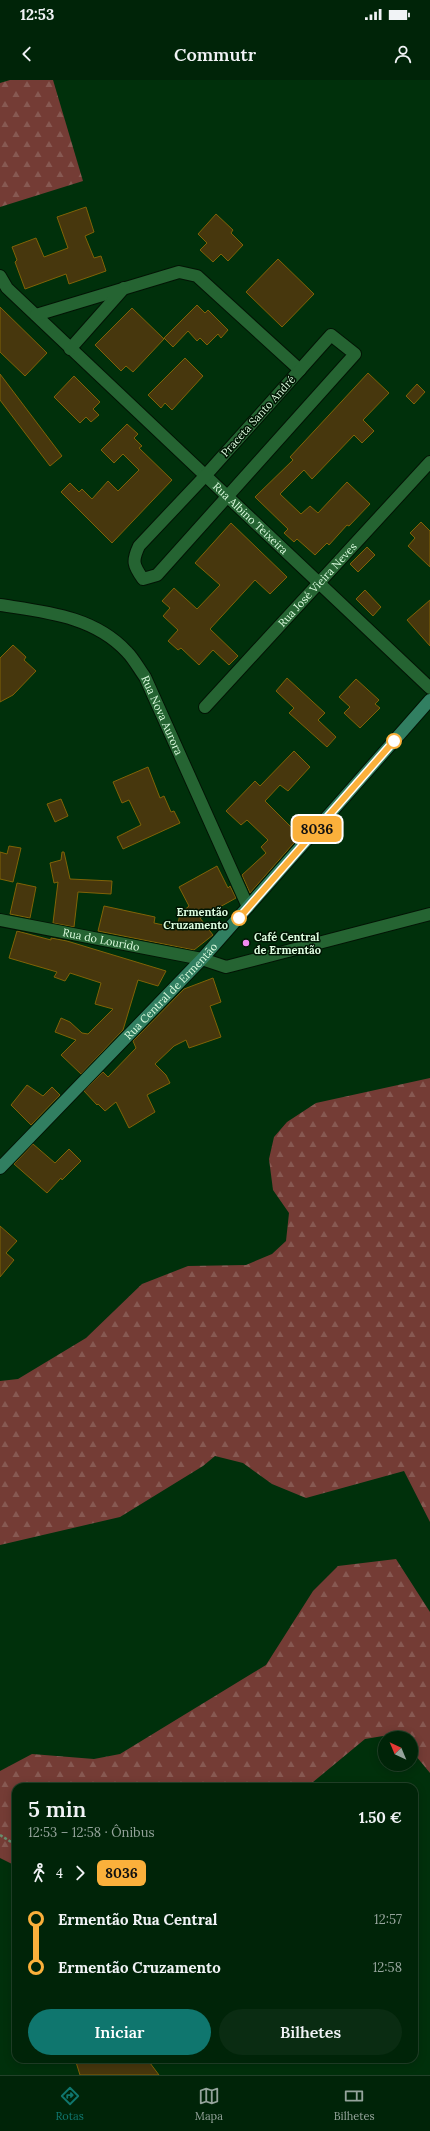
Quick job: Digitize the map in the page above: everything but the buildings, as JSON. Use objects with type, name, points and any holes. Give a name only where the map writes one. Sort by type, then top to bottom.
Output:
[{"type":"street","points":[[36,315],[179,272],[197,276],[300,370]]},
{"type":"street","name":"Rua Albino Teixeira","points":[[0,276],[7,288],[70,349],[430,688]]},
{"type":"street","points":[[70,349],[124,288]]},
{"type":"street","name":"Praceta Santo André","points":[[331,335],[355,354],[228,497],[157,574],[143,579],[135,567],[134,556],[139,546],[206,476],[300,370],[331,335]]},
{"type":"street","name":"Rua José Vieira Neves","points":[[204,707],[320,584],[430,462]]},
{"type":"street","name":"Rua Nova Aurora","points":[[0,605],[59,614],[100,630],[127,652],[144,677],[248,907]]},
{"type":"street","name":"Rua Central de Ermentão","points":[[0,1168],[202,959],[430,700]]},
{"type":"street","name":"Rua do Lourido","points":[[0,920],[202,959],[226,967],[430,914]]},
{"type":"path","points":[[0,1835],[12,1842]]},
{"type":"green space","points":[[10,80],[53,80],[83,181],[0,207],[0,83]]},
{"type":"green space","points":[[430,1078],[430,1522],[404,1471],[306,1498],[272,1484],[243,1463],[215,1456],[203,1466],[120,1517],[0,1545],[0,1381],[18,1379],[86,1338],[142,1284],[188,1266],[246,1265],[272,1254],[286,1241],[289,1213],[273,1190],[269,1159],[274,1137],[287,1122],[316,1103]]},
{"type":"green space","points":[[396,1559],[430,1612],[430,1773],[418,1758],[418,1731],[378,1731],[378,1737],[365,1739],[312,1783],[12,1783],[12,1864],[0,1858],[0,1771],[32,1754],[94,1759],[120,1754],[266,1665],[313,1591],[338,1566]]},
{"type":"bus line","name":"8036","points":[[239,918],[394,741]]},
{"type":"place","name":"Ermentão Cruzamento","points":[[239,918]]},
{"type":"place","name":"Café Central de Ermentão","points":[[246,943]]}]
